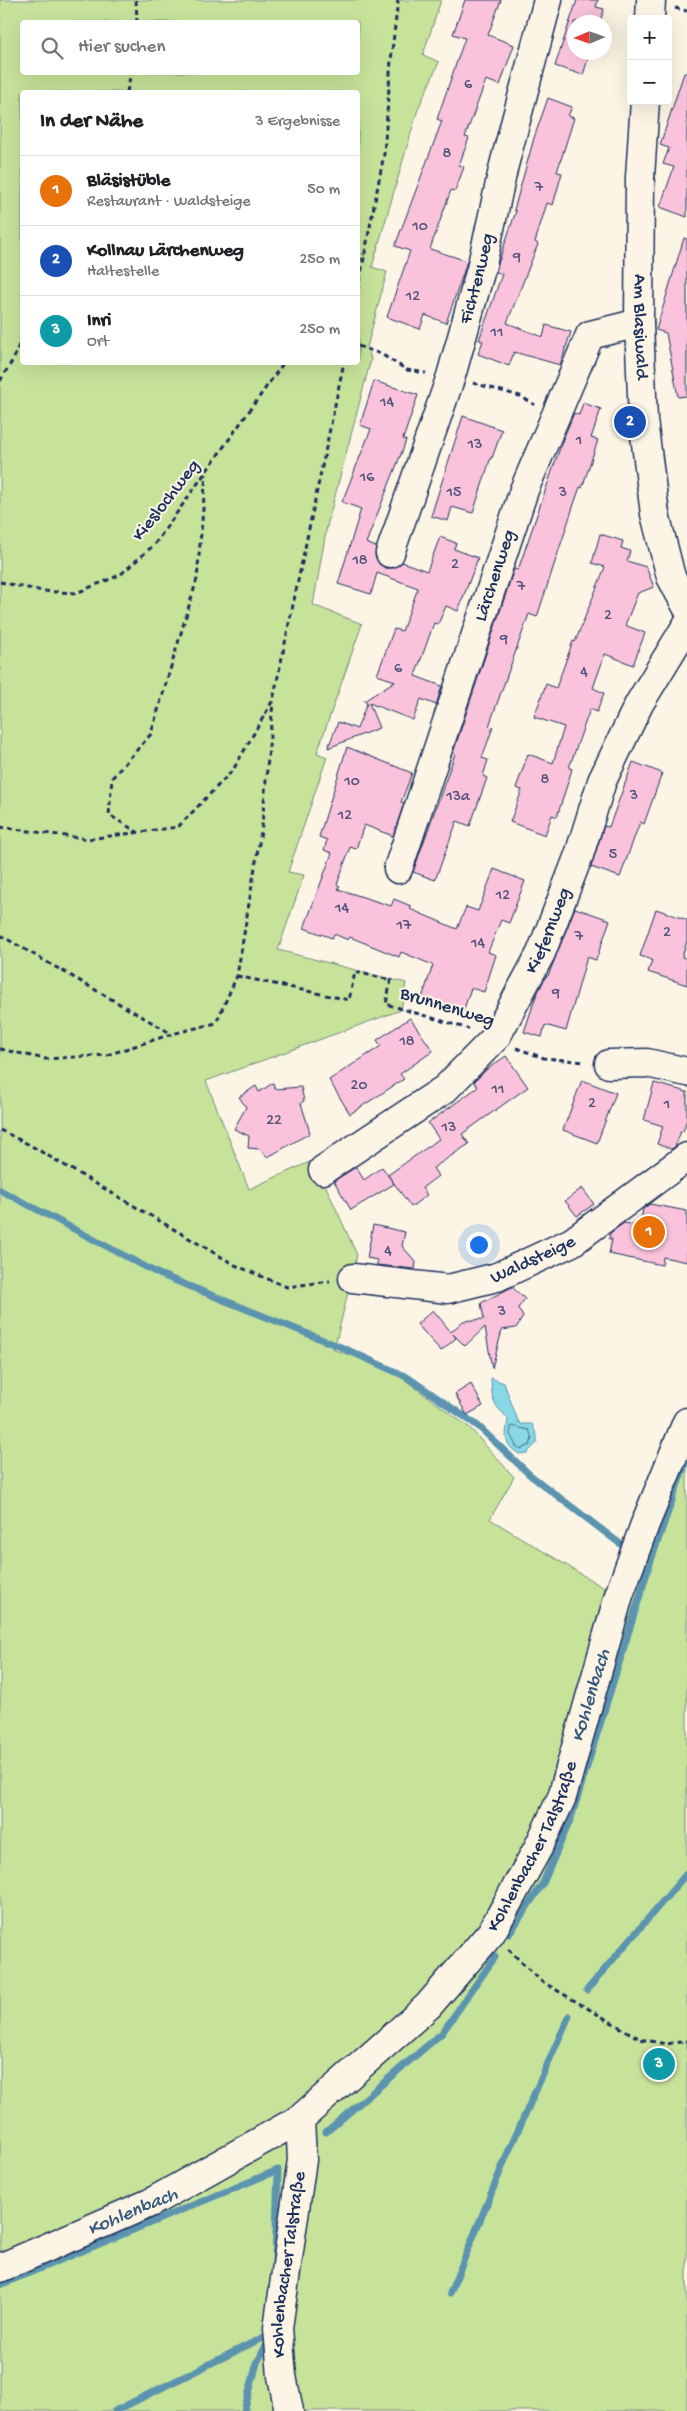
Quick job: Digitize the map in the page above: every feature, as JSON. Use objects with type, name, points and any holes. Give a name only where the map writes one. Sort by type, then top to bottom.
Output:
[{"type":"street","name":"Fichtenweg","points":[[390,553],[451,376],[481,269],[504,165],[548,0]]},
{"type":"street","points":[[650,15],[651,0]]},
{"type":"street","name":"Am Blasiwald","points":[[645,105],[640,177],[639,323],[643,420],[656,514],[671,577],[687,607]]},
{"type":"street","name":"Lärchenweg","points":[[398,869],[524,490],[590,335],[639,323]]},
{"type":"street","name":"Kiefernweg","points":[[324,1170],[445,1089],[496,1037],[540,954],[579,855],[602,781],[639,704],[687,625]]},
{"type":"street","points":[[609,1064],[647,1063],[687,1072]]},
{"type":"street","name":"Waldsteige","points":[[353,1278],[448,1288],[497,1277],[572,1242],[687,1157]]},
{"type":"street","name":"Kohlenbacher Talstraße","points":[[0,2268],[150,2203],[300,2119],[428,2006],[491,1933],[538,1848],[562,1797],[620,1595],[644,1524],[680,1464],[687,1422]]},
{"type":"street","name":"Kohlenbacher Talstraße","points":[[289,2411],[282,2376],[278,2328],[302,2160],[300,2119]]},
{"type":"path","points":[[136,0],[137,20]]},
{"type":"path","points":[[360,277],[384,154],[391,60],[398,0]]},
{"type":"path","points":[[128,90],[131,75]]},
{"type":"path","points":[[360,259],[364,253]]},
{"type":"path","points":[[0,381],[14,358],[20,342]]},
{"type":"path","points":[[360,347],[381,354],[407,370],[451,376],[520,396],[555,418]]},
{"type":"path","name":"Kieslochweg","points":[[0,582],[42,591],[76,593],[120,575],[154,545],[282,365]]},
{"type":"path","points":[[0,1049],[45,1059],[107,1055],[172,1034],[216,1023],[237,976],[262,825],[273,700],[343,365]]},
{"type":"path","points":[[139,834],[109,815],[112,778],[151,734],[198,578],[206,474]]},
{"type":"path","points":[[0,827],[88,840],[178,827],[217,789],[233,770],[273,700]]},
{"type":"path","points":[[0,935],[172,1034]]},
{"type":"path","name":"Brunnenweg","points":[[237,976],[349,1000],[355,972],[391,980],[386,1004],[496,1037],[521,1051],[544,1058],[609,1064]]},
{"type":"path","points":[[0,1130],[28,1144],[235,1265],[287,1287],[353,1278]]},
{"type":"path","points":[[491,1933],[541,1981],[640,2039],[666,2044],[687,2041]]},
{"type":"green space","points":[[0,0],[441,0],[423,55],[439,62],[418,109],[372,267],[387,272],[367,347],[371,359],[327,526],[313,605],[362,624],[317,753],[327,757],[288,872],[304,875],[278,950],[406,983],[401,1010],[206,1081],[249,1189],[314,1160],[357,1255],[334,1350],[386,1366],[470,1428],[514,1477],[490,1519],[609,1591],[552,1789],[531,1843],[481,1927],[428,2006],[572,1805],[652,1529],[687,1447],[687,2411],[0,2411]]},
{"type":"water","points":[[491,1378],[504,1383],[518,1421],[521,1424],[532,1424],[537,1436],[537,1443],[527,1453],[519,1454],[510,1446],[506,1439],[508,1418],[494,1401]]},
{"type":"building","points":[[465,0],[501,0],[488,35],[514,45],[500,85],[486,80],[465,137],[469,138],[459,165],[464,167],[455,191],[451,190],[430,249],[467,261],[462,277],[446,323],[425,315],[420,329],[387,317],[410,251],[395,246],[442,121],[437,119],[465,38],[453,34]]},
{"type":"building","points":[[577,0],[598,0],[596,7],[604,9],[602,15],[572,15]]},
{"type":"building","points":[[567,30],[567,60],[588,60],[583,75],[555,66]]},
{"type":"building","points":[[684,73],[687,73],[687,217],[660,207],[674,167],[663,164],[669,148],[660,145]]},
{"type":"building","points":[[548,98],[572,107],[568,116],[574,118],[557,172],[562,173],[553,205],[547,203],[535,242],[538,244],[507,323],[543,337],[546,325],[571,332],[560,365],[514,352],[509,366],[478,354],[483,341],[479,340],[502,274],[496,272],[498,264],[516,211],[514,210],[534,138]]},
{"type":"building","points":[[684,238],[687,239],[687,396],[678,397],[666,333],[656,330]]},
{"type":"building","points":[[374,381],[418,395],[403,439],[406,440],[403,449],[366,543],[376,547],[375,556],[379,564],[385,568],[393,568],[402,562],[427,571],[440,537],[456,543],[454,549],[478,558],[458,611],[446,606],[438,624],[434,623],[415,676],[442,686],[436,705],[421,699],[413,720],[369,703],[379,728],[328,748],[338,722],[357,729],[367,703],[364,701],[395,681],[377,675],[394,629],[402,631],[418,588],[377,573],[371,594],[338,584],[361,509],[342,502],[371,429],[360,425]]},
{"type":"building","points":[[583,403],[601,409],[591,438],[598,440],[582,488],[580,487],[574,504],[537,617],[529,614],[489,726],[493,727],[482,758],[488,760],[483,776],[487,778],[470,826],[457,821],[435,880],[413,872],[455,754],[453,753],[514,569],[518,570],[563,439],[574,413],[579,415]]},
{"type":"building","points":[[463,416],[502,430],[473,513],[452,507],[448,521],[431,516]]},
{"type":"building","points":[[600,534],[623,541],[621,548],[630,551],[627,561],[646,567],[654,587],[638,593],[625,625],[645,633],[633,665],[605,654],[593,688],[604,693],[597,712],[590,709],[569,768],[572,769],[557,817],[552,815],[545,835],[510,822],[522,790],[516,788],[528,754],[553,763],[564,727],[534,717],[546,684],[556,688],[573,641],[575,642],[605,567],[592,563]]},
{"type":"building","points":[[347,747],[412,773],[401,802],[404,803],[393,836],[364,825],[356,849],[350,847],[337,885],[340,886],[338,889],[391,906],[394,899],[411,906],[410,909],[457,929],[466,907],[478,911],[494,869],[525,881],[509,923],[501,920],[488,952],[496,955],[484,992],[471,988],[463,1012],[422,998],[433,965],[401,952],[399,957],[350,937],[348,940],[334,934],[332,938],[304,928],[332,853],[324,850],[327,840],[319,837]]},
{"type":"building","points":[[633,762],[662,773],[644,824],[640,822],[620,877],[591,867],[604,826],[609,827]]},
{"type":"building","points":[[575,908],[610,920],[596,960],[587,957],[566,1031],[545,1025],[542,1037],[524,1032],[536,996],[546,976],[548,976]]},
{"type":"building","points":[[656,909],[687,920],[687,941],[682,957],[687,959],[687,985],[648,972],[652,960],[640,956]]},
{"type":"building","points":[[410,1018],[433,1051],[400,1074],[404,1079],[350,1114],[329,1080],[381,1046],[377,1040]]},
{"type":"building","points":[[506,1056],[528,1087],[462,1134],[469,1144],[433,1168],[438,1176],[422,1188],[427,1195],[411,1207],[388,1175],[439,1139],[428,1123],[478,1087],[474,1082],[487,1069]]},
{"type":"building","points":[[582,1080],[616,1093],[597,1143],[563,1130]]},
{"type":"building","points":[[273,1083],[275,1089],[301,1087],[304,1101],[301,1103],[310,1133],[268,1157],[259,1149],[248,1148],[249,1136],[234,1129],[246,1107],[239,1097],[256,1086],[259,1092]]},
{"type":"building","points":[[654,1083],[687,1092],[687,1119],[675,1147],[671,1149],[657,1144],[663,1126],[644,1120]]},
{"type":"building","points":[[356,1167],[364,1180],[382,1167],[394,1184],[351,1210],[334,1181]]},
{"type":"building","points":[[582,1188],[594,1204],[577,1216],[565,1201]]},
{"type":"building","points":[[650,1204],[687,1211],[687,1262],[663,1257],[662,1265],[609,1254],[612,1239],[609,1239],[610,1233],[624,1223],[640,1226],[643,1209]]},
{"type":"building","points":[[373,1225],[405,1232],[402,1246],[416,1262],[415,1269],[377,1265],[377,1260],[367,1258]]},
{"type":"building","points":[[512,1287],[525,1299],[518,1308],[523,1317],[516,1328],[502,1330],[492,1368],[485,1327],[465,1346],[453,1334],[456,1338],[441,1351],[417,1324],[433,1310],[451,1332],[463,1321],[484,1319],[481,1303]]},
{"type":"building","points":[[471,1384],[483,1406],[467,1415],[455,1394]]},
{"type":"waterway","points":[[0,1190],[159,1274],[343,1348],[407,1377],[478,1426],[530,1475],[623,1546]]},
{"type":"waterway","name":"Kohlenbach","points":[[509,1934],[543,1883],[571,1818],[650,1563],[687,1458]]},
{"type":"waterway","points":[[587,1990],[687,1873]]},
{"type":"waterway","name":"Kohlenbach","points":[[326,2132],[442,2033],[495,1957]]},
{"type":"waterway","points":[[450,2293],[507,2155],[569,2016]]},
{"type":"waterway","name":"Kohlenbach","points":[[0,2285],[278,2170],[275,2262]]},
{"type":"waterway","points":[[115,2411],[272,2333]]},
{"type":"waterway","points":[[244,2411],[257,2363],[269,2339]]},
{"type":"place","name":"Kollnau Lärchenweg","points":[[630,422]]},
{"type":"place","name":"Bläsistüble","points":[[649,1232]]},
{"type":"place","name":"Inri","points":[[659,2064]]}]
